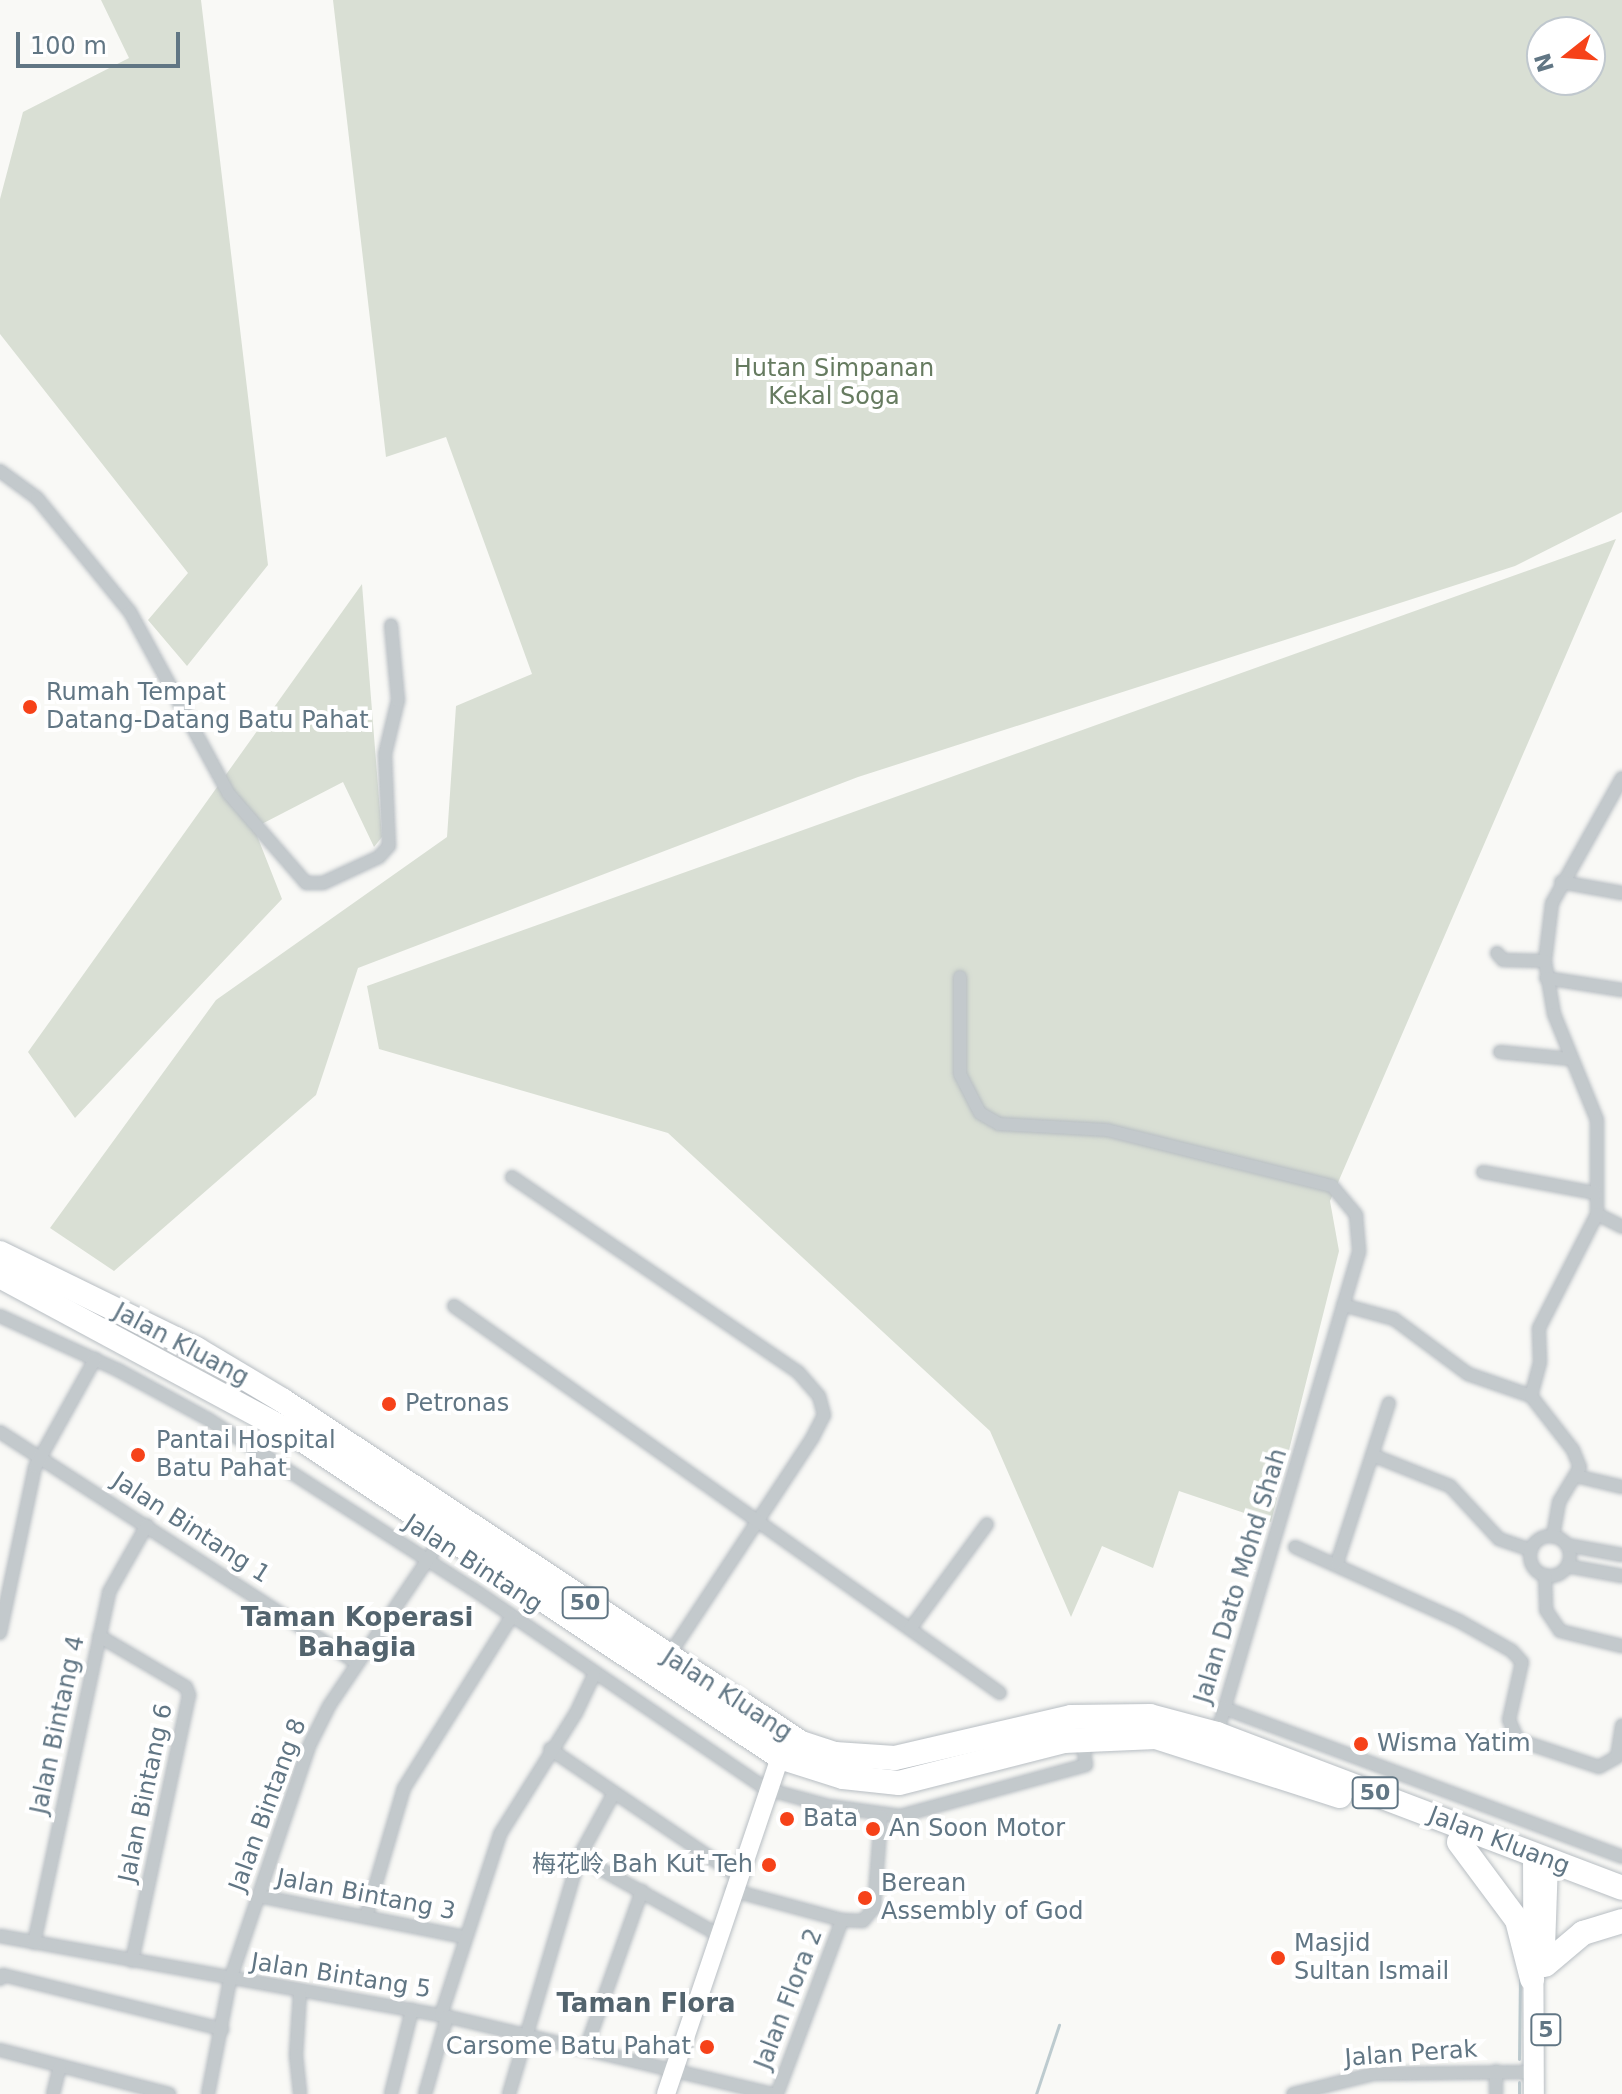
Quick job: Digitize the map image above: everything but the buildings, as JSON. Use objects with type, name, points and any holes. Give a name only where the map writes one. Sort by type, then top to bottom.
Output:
[{"type":"highway","name":"Jalan Kluang","points":[[0,1253],[198,1350],[282,1400],[801,1743],[870,1759],[920,1754],[1071,1717],[1150,1716],[1459,1842],[1622,1888]]},
{"type":"highway","name":"Jalan Kluang","points":[[4,1279],[223,1392],[445,1534],[780,1757],[843,1777],[899,1783],[1082,1738],[1156,1737],[1214,1743],[1540,1864],[1622,1904]]},
{"type":"highway","points":[[1459,1842],[1517,1920],[1538,1972],[1583,1933],[1622,1921]]},
{"type":"main road","name":"5","points":[[1534,2094],[1540,1864]]},
{"type":"main road","name":"5","points":[[1538,1972],[1548,2094]]},
{"type":"street","points":[[0,471],[37,498],[130,612],[181,698],[229,794],[306,883],[323,883],[379,857],[389,846],[385,754],[398,700],[391,625]]},
{"type":"street","points":[[1531,1396],[1540,1362],[1539,1328],[1597,1214],[1597,1120],[1571,1059],[1546,978],[1546,928],[1561,882],[1622,778]]},
{"type":"street","points":[[1561,882],[1622,893]]},
{"type":"street","points":[[1497,953],[1503,960],[1545,961]]},
{"type":"street","name":"Jalan Dato Mohd Shah","points":[[960,977],[960,1074],[980,1113],[1010,1127],[1107,1130],[1332,1186],[1346,1197],[1361,1232],[1307,1431],[1214,1743]]},
{"type":"street","points":[[1546,978],[1622,990]]},
{"type":"street","points":[[1500,1052],[1571,1059]]},
{"type":"street","points":[[1483,1172],[1595,1193]]},
{"type":"street","points":[[512,1177],[798,1372],[819,1396],[824,1415],[813,1437],[668,1657]]},
{"type":"street","points":[[1597,1214],[1622,1227]]},
{"type":"street","points":[[1343,1305],[1394,1319],[1468,1374],[1531,1396],[1573,1450],[1580,1467],[1559,1502],[1553,1536]]},
{"type":"street","points":[[454,1306],[1000,1693]]},
{"type":"street","name":"Jalan Bintang","points":[[0,1316],[95,1359],[208,1419],[512,1616],[594,1675],[766,1789],[881,1816],[916,1812],[1086,1765],[1082,1738]]},
{"type":"street","points":[[0,1633],[40,1456],[95,1359]]},
{"type":"street","points":[[1337,1563],[1389,1403]]},
{"type":"street","name":"Jalan Bintang 1","points":[[0,1432],[357,1663]]},
{"type":"street","points":[[1372,1455],[1450,1486],[1499,1539],[1531,1550]]},
{"type":"street","points":[[1576,1476],[1622,1487]]},
{"type":"street","points":[[910,1629],[987,1524]]},
{"type":"street","name":"Jalan Bintang 4","points":[[34,1943],[111,1585],[147,1525]]},
{"type":"street","name":"Jalan Bintang 8","points":[[208,2094],[230,1980],[310,1744],[357,1663],[429,1562],[445,1534]]},
{"type":"street","points":[[1545,1575],[1535,1568],[1531,1550],[1537,1541],[1553,1536]]},
{"type":"street","points":[[1553,1536],[1567,1545],[1622,1555]]},
{"type":"street","points":[[1567,1545],[1567,1566]]},
{"type":"street","points":[[1295,1547],[1337,1563],[1512,1651],[1522,1662],[1509,1720],[1518,1740],[1599,1767],[1617,1757],[1622,1725]]},
{"type":"street","points":[[1545,1575],[1567,1566],[1622,1576]]},
{"type":"street","points":[[1545,1575],[1546,1610],[1560,1631],[1622,1646]]},
{"type":"street","points":[[366,1917],[404,1788],[512,1616]]},
{"type":"street","name":"Jalan Bintang 6","points":[[99,1636],[186,1687],[189,1695],[132,1961]]},
{"type":"street","points":[[425,2094],[464,1937],[508,1815],[576,1713],[594,1675]]},
{"type":"street","points":[[1224,1708],[1622,1857]]},
{"type":"street","points":[[550,1749],[734,1883],[842,1920],[863,1921],[874,1908],[881,1816]]},
{"type":"street","points":[[666,2094],[734,1883],[780,1757]]},
{"type":"street","points":[[509,2094],[579,1857],[613,1795]]},
{"type":"street","points":[[579,1857],[717,1934]]},
{"type":"street","points":[[586,2048],[642,1891]]},
{"type":"street","name":"Jalan Bintang 3","points":[[259,1896],[464,1937]]},
{"type":"street","name":"Jalan Flora 2","points":[[774,2094],[842,1920]]},
{"type":"street","name":"Jalan Bintang 5","points":[[0,1936],[230,1980],[444,2016],[673,2067],[774,2094]]},
{"type":"street","points":[[2,1977],[222,2029]]},
{"type":"street","points":[[300,1992],[296,2055],[300,2094]]},
{"type":"street","points":[[391,2094],[412,2010]]},
{"type":"street","points":[[0,2050],[137,2090],[169,2094]]},
{"type":"street","points":[[53,2094],[60,2066]]},
{"type":"street","points":[[1496,2071],[1496,2094]]},
{"type":"street","name":"Jalan Perak","points":[[1293,2094],[1373,2074],[1533,2072]]},
{"type":"green space","points":[[101,0],[201,0],[268,565],[187,666],[148,620],[188,573],[0,334],[0,199],[23,112],[129,58]]},
{"type":"green space","name":"Hutan Simpanan Kekal Soga","points":[[333,0],[1622,0],[1622,512],[1515,566],[858,777],[358,968],[316,1095],[114,1271],[50,1228],[216,1000],[447,837],[456,706],[532,674],[446,437],[386,457]]},
{"type":"green space","points":[[1616,539],[1330,1201],[1339,1251],[1271,1522],[1179,1491],[1153,1568],[1102,1546],[1071,1617],[990,1431],[668,1133],[379,1049],[367,986]]},
{"type":"green space","points":[[362,584],[382,837],[374,847],[343,782],[254,828],[282,899],[75,1118],[28,1052]]},
{"type":"waterway","points":[[1519,2059],[1520,1979]]},
{"type":"waterway","points":[[1036,2094],[1059,2025]]},
{"type":"waterway","points":[[1519,2082],[1519,2094]]},
{"type":"place","name":"Rumah Tempat Datang-Datang Batu Pahat","points":[[30,707]]},
{"type":"place","name":"Petronas","points":[[389,1404]]},
{"type":"place","name":"Pantai Hospital Batu Pahat","points":[[138,1455]]},
{"type":"place","name":"Wisma Yatim","points":[[1361,1744]]},
{"type":"place","name":"Bata","points":[[787,1819]]},
{"type":"place","name":"An Soon Motor","points":[[873,1829]]},
{"type":"place","name":"梅花岭 Bah Kut Teh","points":[[769,1865]]},
{"type":"place","name":"Berean Assembly of God","points":[[865,1898]]},
{"type":"place","name":"Masjid Sultan Ismail","points":[[1278,1958]]},
{"type":"place","name":"Carsome Batu Pahat","points":[[707,2047]]},
{"type":"district","name":"Taman Koperasi Bahagia","points":[[357,1633]]},
{"type":"district","name":"Taman Flora","points":[[646,2004]]}]
